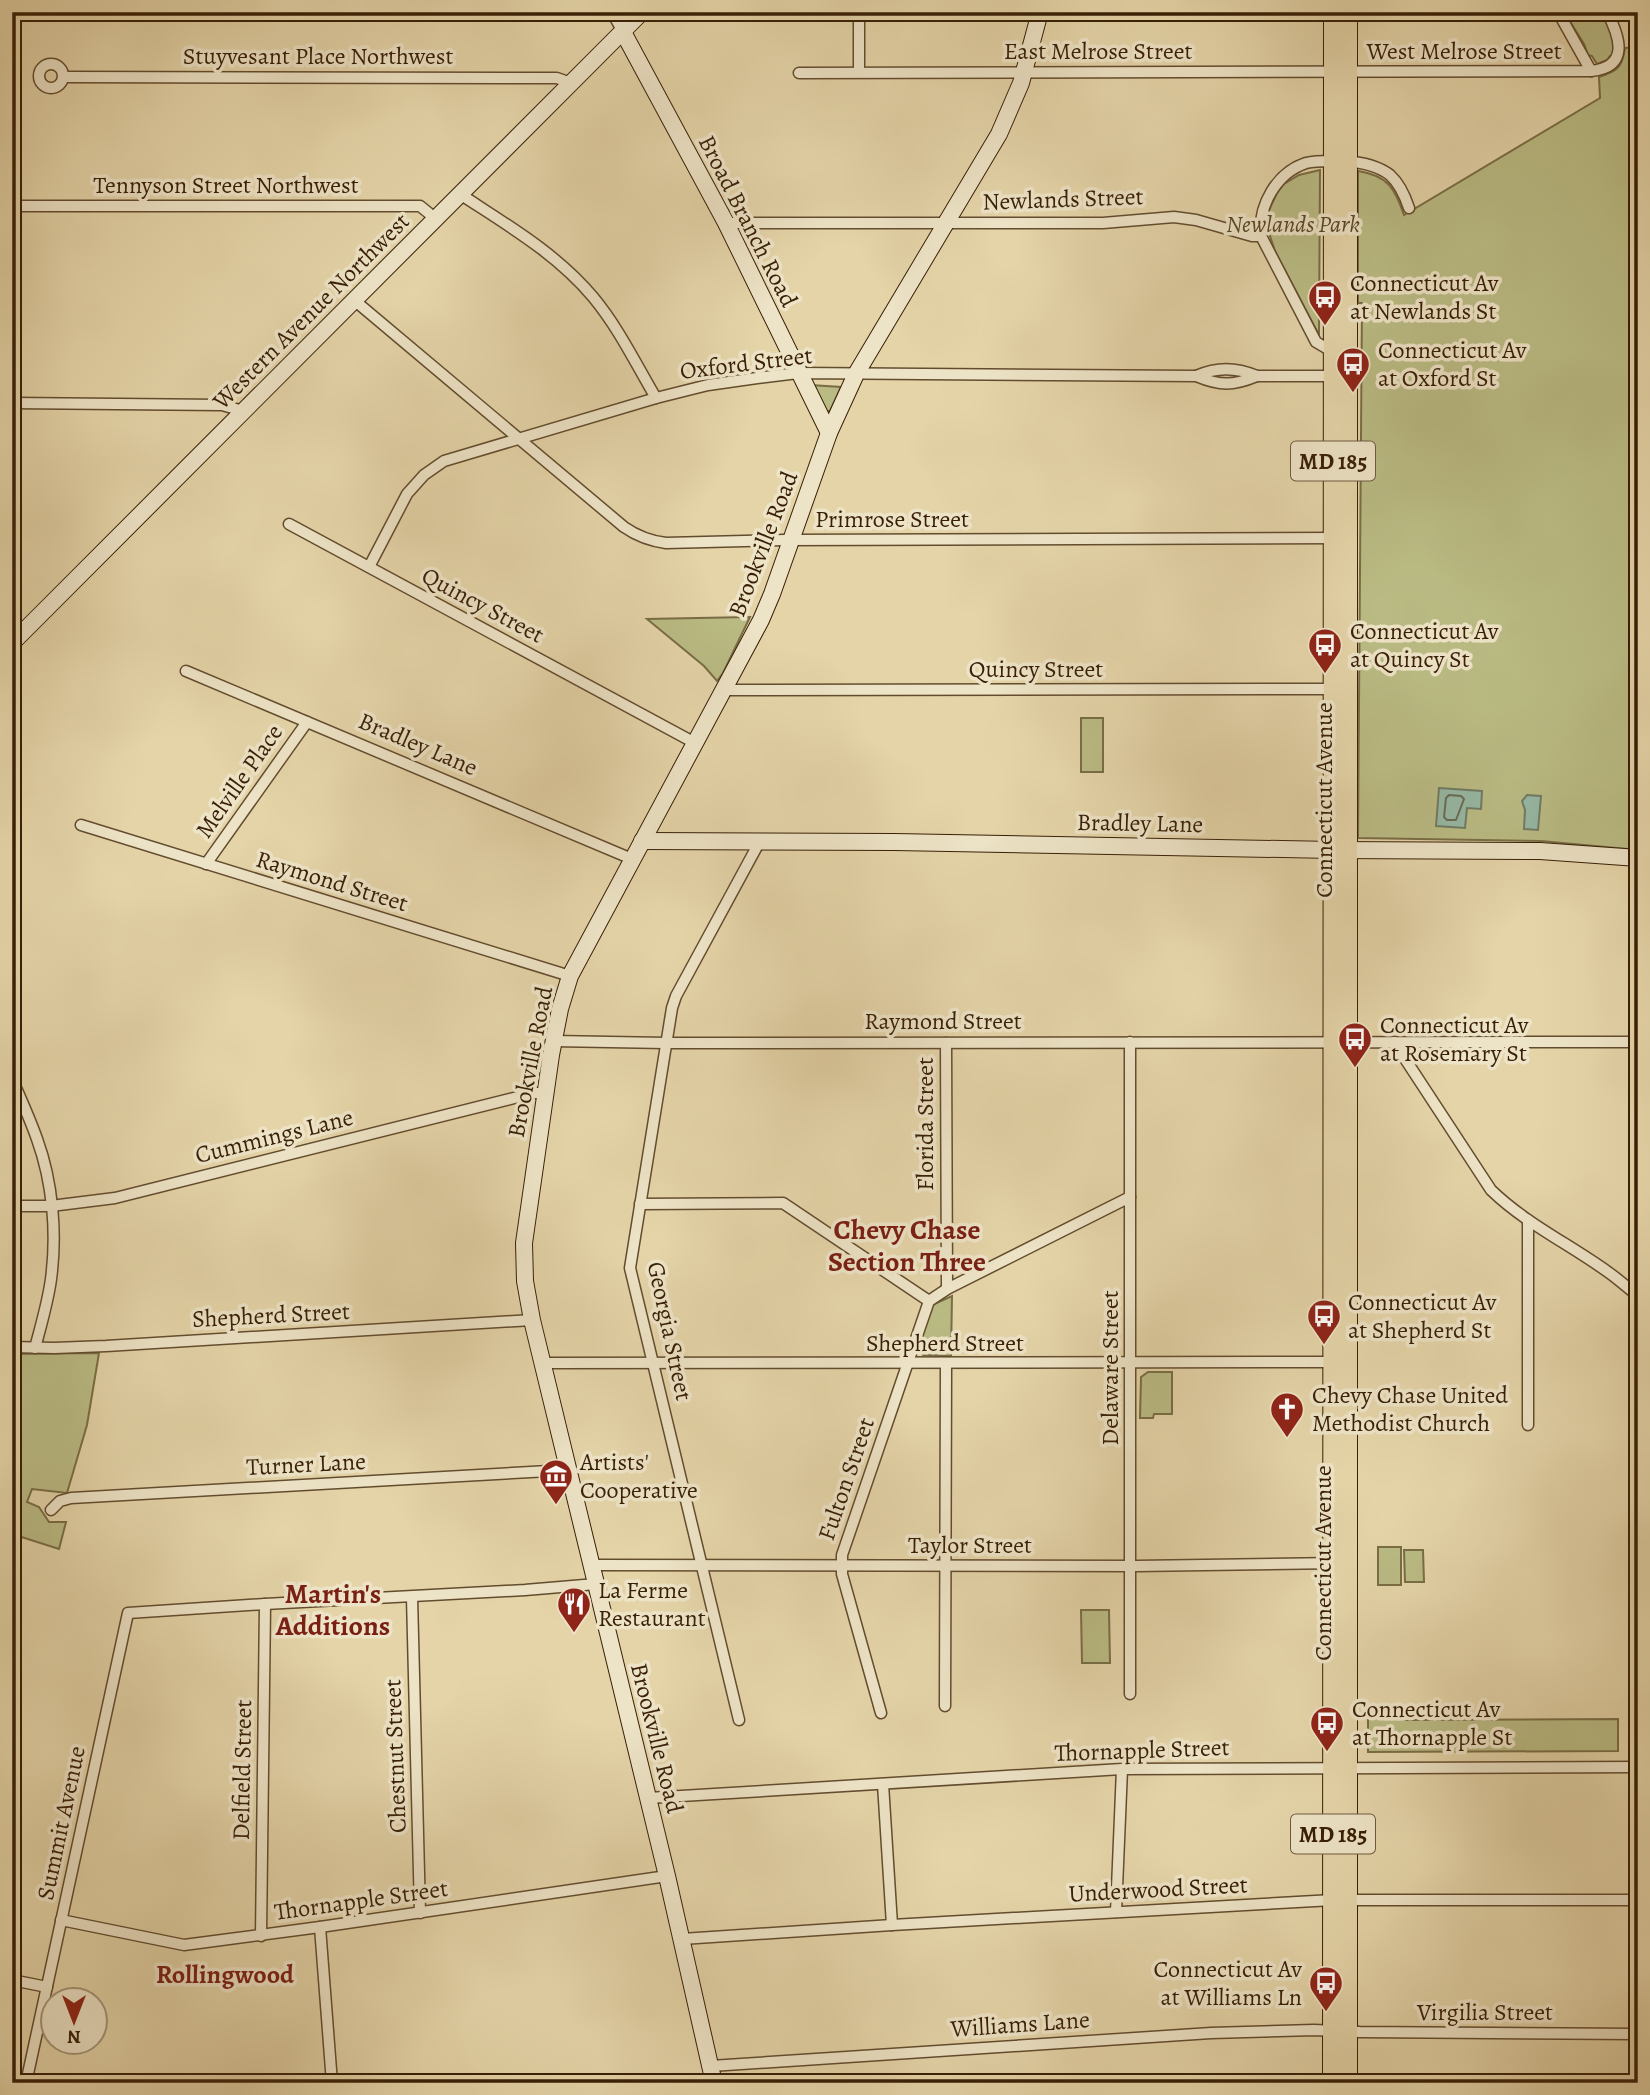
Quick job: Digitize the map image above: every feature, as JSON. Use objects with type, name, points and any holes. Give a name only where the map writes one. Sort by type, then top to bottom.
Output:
[{"type":"main road","name":"Western Avenue Northwest","points":[[12,643],[642,12]]},
{"type":"main road","name":"Brookville Road","points":[[714,2083],[667,1876],[541,1363],[525,1281],[524,1243],[553,1041],[570,976],[765,609],[829,433],[856,374],[999,134],[1014,102],[1040,12]]},
{"type":"main road","name":"Connecticut Avenue","points":[[1333,12],[1339,72],[1340,2031],[1348,2083]]},
{"type":"main road","name":"Connecticut Avenue","points":[[1339,72],[1348,12]]},
{"type":"main road","name":"Broad Branch Road","points":[[623,32],[726,223],[829,433]]},
{"type":"main road","name":"Connecticut Avenue","points":[[1339,161],[1333,352],[1340,376]]},
{"type":"main road","name":"Bradley Lane","points":[[642,841],[1540,851],[1638,858]]},
{"type":"main road","name":"Connecticut Avenue","points":[[1332,2083],[1340,2031]]},
{"type":"street","points":[[612,12],[623,32]]},
{"type":"street","points":[[859,12],[859,72]]},
{"type":"street","points":[[1558,12],[1591,71],[1604,70],[1610,66],[1619,51],[1615,28],[1606,12]]},
{"type":"street","name":"West Melrose Street","points":[[1339,72],[1591,71]]},
{"type":"street","name":"East Melrose Street","points":[[799,73],[1339,72]]},
{"type":"street","name":"Stuyvesant Place Northwest","points":[[64,77],[556,78],[571,83]]},
{"type":"street","points":[[1333,352],[1316,342],[1261,236],[1263,209],[1268,198],[1282,178],[1297,167],[1307,163],[1339,161],[1372,166],[1390,175],[1401,189],[1409,208]]},
{"type":"street","points":[[460,194],[536,244],[576,279],[611,321],[656,398]]},
{"type":"street","name":"Tennyson Street Northwest","points":[[12,206],[420,206],[436,219]]},
{"type":"street","name":"Newlands Street","points":[[726,223],[1112,223],[1174,217],[1261,236]]},
{"type":"street","name":"Primrose Street","points":[[354,300],[624,527],[642,537],[666,543],[1340,538]]},
{"type":"street","name":"Oxford Street","points":[[369,567],[407,494],[424,475],[444,461],[708,385],[798,373],[1196,376],[1220,384],[1233,384],[1257,376],[1340,376]]},
{"type":"street","points":[[12,403],[222,405],[243,411]]},
{"type":"street","name":"Quincy Street","points":[[289,524],[695,743]]},
{"type":"street","name":"Bradley Lane","points":[[186,671],[632,859]]},
{"type":"street","name":"Quincy Street","points":[[724,690],[1340,689]]},
{"type":"street","name":"Melville Place","points":[[206,864],[307,722]]},
{"type":"street","name":"Raymond Street","points":[[81,825],[570,976]]},
{"type":"street","name":"Georgia Street","points":[[739,1720],[630,1268],[676,996],[761,841]]},
{"type":"street","name":"Raymond Street","points":[[553,1041],[1638,1042]]},
{"type":"street","name":"Delaware Street","points":[[1130,1042],[1130,1694]]},
{"type":"street","points":[[1394,1042],[1484,1181],[1504,1202],[1610,1273],[1638,1296]]},
{"type":"street","name":"Florida Street","points":[[946,1043],[947,1289]]},
{"type":"street","points":[[12,1079],[44,1161],[51,1206],[54,1250],[51,1278],[35,1348]]},
{"type":"street","name":"Cummings Lane","points":[[12,1206],[51,1206],[115,1198],[534,1093],[545,1093]]},
{"type":"street","points":[[640,1204],[783,1203],[929,1301],[947,1289],[1130,1196]]},
{"type":"street","points":[[1528,1220],[1528,1425]]},
{"type":"street","name":"Fulton Street","points":[[880,1713],[842,1574],[842,1555],[929,1301]]},
{"type":"street","name":"Shepherd Street","points":[[12,1347],[106,1346],[532,1320]]},
{"type":"street","name":"Shepherd Street","points":[[541,1363],[1340,1362]]},
{"type":"street","points":[[945,1706],[946,1364]]},
{"type":"street","name":"Turner Lane","points":[[51,1510],[60,1501],[71,1498],[567,1470]]},
{"type":"street","name":"Taylor Street","points":[[592,1565],[1131,1566],[1340,1563]]},
{"type":"street","points":[[265,1604],[535,1590],[596,1584]]},
{"type":"street","name":"Chestnut Street","points":[[412,1597],[420,1913]]},
{"type":"street","name":"Summit Avenue","points":[[47,1986],[128,1614],[265,1604]]},
{"type":"street","name":"Delfield Street","points":[[261,1936],[265,1604]]},
{"type":"street","name":"Thornapple Street","points":[[648,1798],[1122,1769],[1638,1767]]},
{"type":"street","points":[[1116,1912],[1122,1769]]},
{"type":"street","points":[[884,1784],[892,1925]]},
{"type":"street","name":"Thornapple Street","points":[[61,1920],[184,1945],[667,1876]]},
{"type":"street","name":"Underwood Street","points":[[682,1939],[1340,1900],[1638,1900]]},
{"type":"street","points":[[320,1927],[332,2083]]},
{"type":"street","points":[[12,1980],[42,1986]]},
{"type":"street","name":"Summit Avenue","points":[[26,2083],[38,2028]]},
{"type":"street","name":"Williams Lane","points":[[710,2066],[1136,2037],[1254,2031],[1340,2031]]},
{"type":"street","name":"Virgilia Street","points":[[1340,2031],[1638,2034]]},
{"type":"green space","points":[[1564,12],[1602,12],[1612,31],[1615,56],[1597,64],[1592,56],[1588,55]]},
{"type":"green space","points":[[1638,47],[1638,850],[1541,841],[1358,838],[1362,303],[1358,303],[1358,171],[1384,180],[1397,197],[1404,215],[1600,98],[1599,77],[1618,68],[1625,48]]},
{"type":"green space","name":"Newlands Park","points":[[1320,170],[1319,335],[1275,251],[1267,227],[1269,210],[1284,184],[1299,175]]},
{"type":"green space","points":[[810,385],[841,387],[830,411],[825,411]]},
{"type":"green space","points":[[750,617],[717,681],[704,666],[647,619]]},
{"type":"green space","points":[[1081,718],[1103,718],[1103,772],[1081,772]]},
{"type":"green space","points":[[952,1296],[951,1356],[923,1355],[917,1349],[932,1305]]},
{"type":"green space","points":[[99,1353],[87,1425],[67,1493],[32,1489],[27,1502],[39,1507],[49,1522],[66,1522],[59,1549],[12,1534],[12,1354]]},
{"type":"green space","points":[[1148,1372],[1172,1372],[1172,1414],[1154,1414],[1153,1418],[1140,1418],[1141,1377]]},
{"type":"green space","points":[[1378,1547],[1401,1547],[1401,1585],[1378,1585]]},
{"type":"green space","points":[[1404,1550],[1423,1550],[1424,1582],[1405,1582]]},
{"type":"green space","points":[[1081,1610],[1109,1610],[1110,1663],[1082,1663]]},
{"type":"green space","points":[[1395,1705],[1405,1720],[1618,1719],[1618,1751],[1368,1752],[1368,1710]]},
{"type":"water","points":[[1439,788],[1482,791],[1481,809],[1467,808],[1465,828],[1436,826]]},
{"type":"water","points":[[1527,795],[1541,796],[1538,830],[1524,829],[1525,810],[1522,801]]},
{"type":"place","name":"Connecticut Av at Newlands St","points":[[1325,327]]},
{"type":"place","name":"Connecticut Av at Oxford St","points":[[1353,394]]},
{"type":"place","name":"Connecticut Av at Quincy St","points":[[1325,675]]},
{"type":"place","name":"Connecticut Av at Rosemary St","points":[[1355,1069]]},
{"type":"place","name":"Connecticut Av at Shepherd St","points":[[1324,1346]]},
{"type":"place","name":"Chevy Chase United Methodist Church","points":[[1287,1439]]},
{"type":"place","name":"Artists' Cooperative","points":[[556,1506]]},
{"type":"place","name":"La Ferme Restaurant","points":[[574,1634]]},
{"type":"place","name":"Connecticut Av at Thornapple St","points":[[1327,1753]]},
{"type":"place","name":"Connecticut Av at Williams Ln","points":[[1326,2013]]},
{"type":"district","name":"Chevy Chase Section Three","points":[[907,1245]]},
{"type":"district","name":"Martin's Additions","points":[[333,1609]]},
{"type":"district","name":"Rollingwood","points":[[225,1974]]}]
